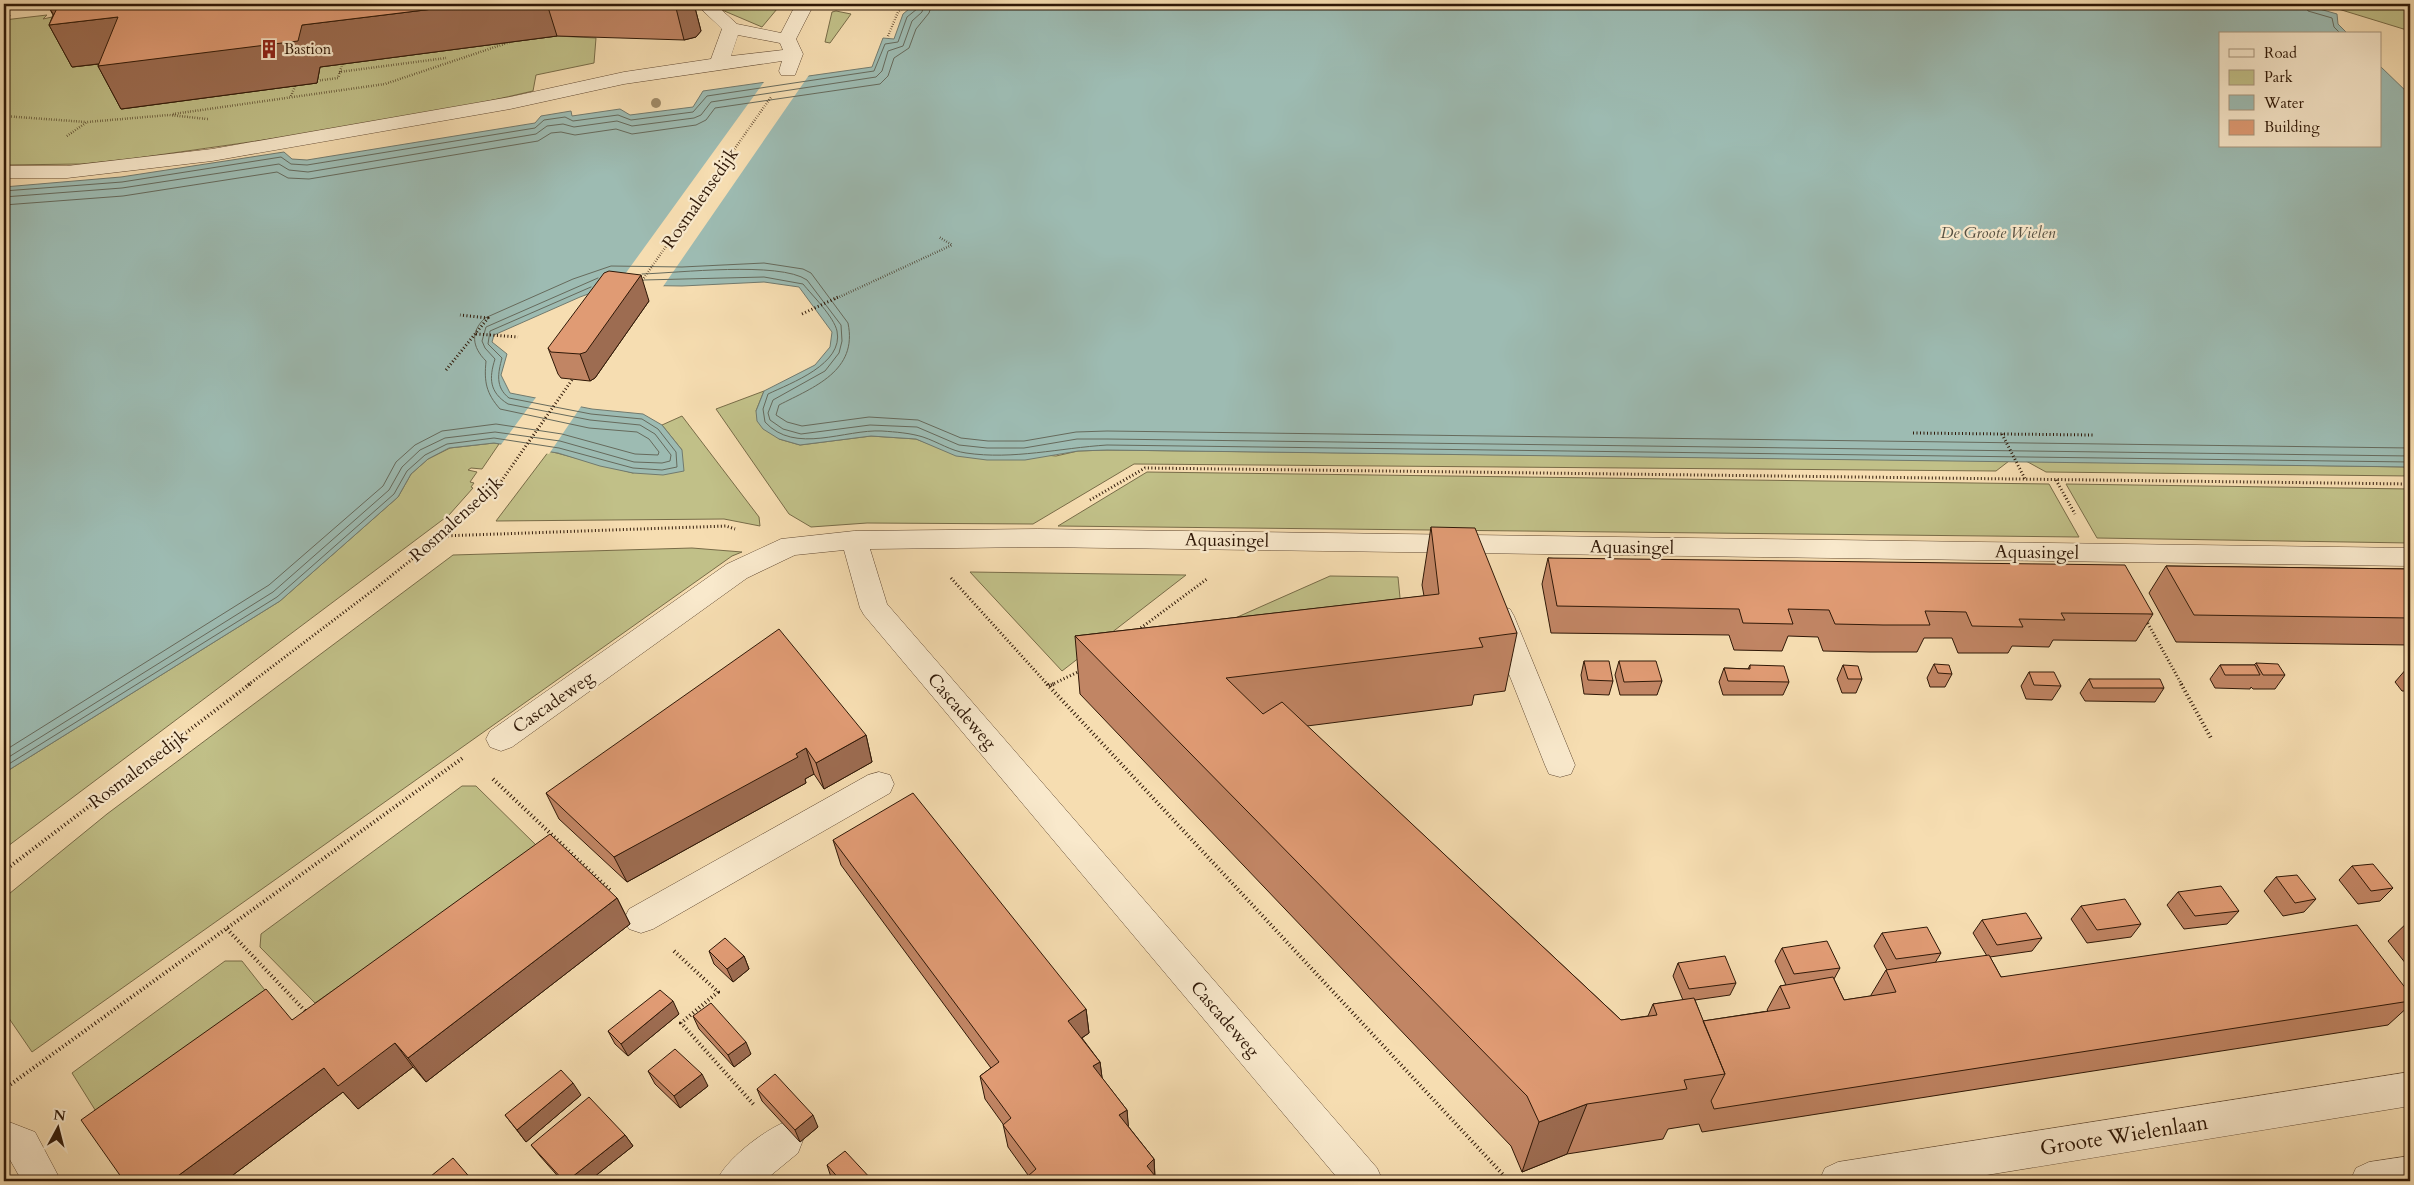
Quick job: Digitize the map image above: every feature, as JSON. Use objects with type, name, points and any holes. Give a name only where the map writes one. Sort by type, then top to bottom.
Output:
[{"type":"street","points":[[705,4],[732,28],[790,55]]},
{"type":"street","points":[[790,55],[805,4]]},
{"type":"street","points":[[719,63],[732,28]]},
{"type":"street","points":[[4,172],[67,172],[212,155],[510,104],[624,78],[719,63],[790,55]]},
{"type":"street","name":"Cascadeweg","points":[[500,739],[737,571],[790,546],[854,540],[874,608],[1364,1181]]},
{"type":"street","name":"Aquasingel","points":[[854,540],[1260,540],[1472,545],[2410,557]]},
{"type":"street","points":[[1472,545],[1560,765]]},
{"type":"street","points":[[641,919],[880,784]]},
{"type":"street","name":"Groote Wielenlaan","points":[[1838,1181],[2410,1089]]},
{"type":"street","points":[[4,1138],[22,1145],[42,1181]]},
{"type":"street","points":[[736,1181],[785,1140]]},
{"type":"street","points":[[2369,1181],[2410,1174]]},
{"type":"path","points":[[888,36],[898,12],[908,4]]},
{"type":"path","points":[[4,20],[10,15]]},
{"type":"path","points":[[168,115],[384,84],[517,39]]},
{"type":"path","points":[[446,51],[446,63]]},
{"type":"path","name":"Rosmalensedijk","points":[[640,283],[790,55]]},
{"type":"path","points":[[339,72],[446,58]]},
{"type":"path","points":[[313,82],[338,78],[342,62],[351,60]]},
{"type":"path","points":[[291,96],[296,84],[304,83]]},
{"type":"path","points":[[4,116],[87,122]]},
{"type":"path","points":[[802,314],[952,245],[939,236]]},
{"type":"path","points":[[446,370],[488,318],[460,315]]},
{"type":"path","points":[[476,334],[518,337]]},
{"type":"path","name":"Rosmalensedijk","points":[[4,871],[376,588],[441,536],[498,486],[578,372]]},
{"type":"path","points":[[1913,433],[2093,435]]},
{"type":"path","points":[[2002,434],[2025,479]]},
{"type":"path","points":[[1086,502],[1145,468],[2410,484]]},
{"type":"path","points":[[441,536],[726,526],[790,546]]},
{"type":"path","points":[[917,540],[1049,686],[1509,1181]]},
{"type":"path","points":[[1136,632],[1260,540]]},
{"type":"path","points":[[2141,612],[2212,740]]},
{"type":"path","points":[[1049,686],[1089,666]]},
{"type":"path","points":[[4,1095],[8,1087],[468,755],[500,739]]},
{"type":"path","points":[[468,755],[718,992],[681,1023],[785,1140]]},
{"type":"path","points":[[552,848],[560,843]]},
{"type":"path","points":[[226,929],[313,1020]]},
{"type":"path","points":[[4,1082],[8,1087]]},
{"type":"green space","points":[[2322,4],[2406,4],[2410,6],[2410,31]]},
{"type":"green space","points":[[777,9],[762,27],[722,10]]},
{"type":"green space","points":[[832,12],[851,14],[830,43],[825,42]]},
{"type":"green space","points":[[47,15],[43,19],[61,15],[93,18],[73,67],[140,59],[122,109],[317,83],[320,67],[557,36],[596,38],[594,63],[536,75],[533,91],[484,102],[333,130],[130,159],[82,164],[4,165],[4,20]]},
{"type":"green space","points":[[764,391],[756,411],[779,439],[800,445],[871,436],[916,439],[932,445],[1056,456],[1078,451],[1107,450],[2009,461],[1996,471],[1134,464],[1033,524],[867,523],[811,527],[789,514],[716,409]]},
{"type":"green space","points":[[682,416],[759,517],[760,526],[724,519],[496,521],[549,451],[633,473],[682,450],[662,425]]},
{"type":"green space","points":[[499,444],[482,469],[471,468],[468,470],[477,472],[470,482],[474,483],[471,487],[473,488],[449,515],[4,849],[4,773],[280,601],[398,497],[411,474],[428,459],[450,448]]},
{"type":"green space","points":[[2026,461],[2410,467],[2410,476],[2046,472]]},
{"type":"green space","points":[[1147,472],[2049,484],[2079,537],[1058,526]]},
{"type":"green space","points":[[2066,484],[2410,489],[2410,543],[2097,538]]},
{"type":"green space","points":[[692,548],[742,552],[732,556],[32,1052],[4,1011],[4,898],[107,814],[453,555]]},
{"type":"green space","points":[[970,572],[1186,575],[1062,671]]},
{"type":"green space","points":[[1330,576],[1398,577],[1404,639],[1233,619]]},
{"type":"green space","points":[[462,786],[476,786],[538,847],[315,1003],[260,947],[261,934]]},
{"type":"green space","points":[[225,961],[242,961],[268,994],[97,1113],[72,1073]]},
{"type":"water","name":"De Groote Wielen","points":[[915,4],[2302,4],[2337,14],[2338,24],[2346,32],[2219,32],[2219,148],[2382,148],[2382,68],[2410,95],[2410,467],[1107,450],[1078,451],[1025,460],[987,460],[956,456],[916,439],[871,436],[800,445],[779,439],[763,429],[757,421],[756,411],[764,391],[815,365],[830,347],[832,332],[799,287],[764,282],[682,286],[613,285],[580,297],[494,335],[492,342],[507,354],[501,375],[510,393],[592,409],[643,414],[662,425],[682,450],[684,471],[663,475],[633,473],[600,466],[558,453],[494,443],[449,448],[428,459],[411,474],[398,497],[280,601],[4,773],[4,187],[121,177],[284,152],[292,159],[307,160],[535,123],[541,116],[571,111],[572,116],[620,109],[630,115],[693,107],[703,91],[872,67],[883,38],[894,39],[903,14]]},
{"type":"pier","points":[[814,71],[814,74],[809,75],[662,288],[615,288],[764,82],[758,82]]},
{"type":"pier","points":[[537,396],[582,405],[549,454],[500,446]]},
{"type":"building","points":[[59,4],[474,4],[302,25],[298,41],[98,66],[118,17],[49,25]]},
{"type":"building","points":[[609,271],[641,275],[586,352],[580,354],[551,352],[548,348],[604,273]]},
{"type":"building","points":[[1431,527],[1475,528],[1517,633],[1479,638],[1483,647],[1226,678],[1263,714],[1282,702],[1621,1020],[1657,1015],[1653,1004],[1694,998],[1725,1074],[1684,1080],[1687,1089],[1587,1104],[1539,1122],[1527,1096],[1075,636],[1439,594]]},
{"type":"building","points":[[1548,558],[2125,565],[2153,614],[2061,613],[2065,620],[2019,619],[2023,627],[1972,626],[1966,612],[1925,611],[1930,625],[1835,624],[1829,610],[1788,609],[1793,624],[1743,623],[1739,609],[1557,606]]},
{"type":"building","points":[[2166,566],[2410,569],[2410,618],[2194,615]]},
{"type":"building","points":[[779,629],[866,735],[816,763],[806,748],[796,754],[798,757],[614,857],[546,793]]},
{"type":"building","points":[[1584,661],[1609,661],[1613,681],[1588,680]]},
{"type":"building","points":[[1619,661],[1656,661],[1662,681],[1624,682]]},
{"type":"building","points":[[2256,663],[2278,664],[2285,675],[2263,675]]},
{"type":"building","points":[[1934,664],[1949,665],[1952,674],[1938,673]]},
{"type":"building","points":[[1750,665],[1784,666],[1789,682],[1728,681],[1724,668],[1750,669]]},
{"type":"building","points":[[1843,665],[1858,666],[1862,679],[1848,679]]},
{"type":"building","points":[[2220,665],[2255,665],[2260,675],[2225,675]]},
{"type":"building","points":[[2029,672],[2054,672],[2061,686],[2034,685]]},
{"type":"building","points":[[2089,679],[2160,679],[2164,688],[2093,688]]},
{"type":"building","points":[[913,793],[1086,1009],[1068,1021],[1100,1062],[1093,1066],[1127,1110],[1119,1115],[1154,1159],[1147,1166],[1159,1181],[1031,1181],[1028,1176],[1036,1169],[1003,1125],[1011,1118],[980,1076],[999,1062],[833,840]]},
{"type":"building","points":[[550,834],[617,898],[408,1058],[395,1043],[338,1086],[324,1068],[171,1181],[124,1181],[81,1120],[266,989],[292,1020]]},
{"type":"building","points":[[2373,864],[2393,888],[2371,891],[2352,866]]},
{"type":"building","points":[[2297,875],[2316,899],[2295,903],[2276,877]]},
{"type":"building","points":[[2221,886],[2239,911],[2195,916],[2178,892]]},
{"type":"building","points":[[2125,899],[2141,924],[2097,930],[2081,906]]},
{"type":"building","points":[[2026,913],[2042,938],[1997,945],[1982,920]]},
{"type":"building","points":[[2357,925],[2410,994],[2410,1001],[1714,1109],[1711,1101],[1725,1074],[1703,1021],[1790,1008],[1780,986],[1833,977],[1844,1000],[1896,992],[1886,970],[1937,962],[1989,955],[2001,977]]},
{"type":"building","points":[[1927,927],[1941,953],[1896,959],[1882,933]]},
{"type":"building","points":[[725,938],[744,956],[727,969],[709,951]]},
{"type":"building","points":[[1827,941],[1840,968],[1794,974],[1782,948]]},
{"type":"building","points":[[1725,956],[1736,983],[1689,989],[1678,963]]},
{"type":"building","points":[[660,990],[673,1001],[621,1044],[608,1031]]},
{"type":"building","points":[[711,1003],[746,1042],[728,1055],[693,1016]]},
{"type":"building","points":[[675,1049],[702,1074],[674,1096],[648,1071]]},
{"type":"building","points":[[561,1070],[573,1083],[517,1130],[505,1115]]},
{"type":"building","points":[[775,1074],[813,1115],[795,1130],[757,1089]]},
{"type":"building","points":[[589,1097],[625,1135],[567,1181],[564,1181],[531,1145]]},
{"type":"building","points":[[845,1151],[873,1181],[841,1181],[827,1165]]},
{"type":"building","points":[[453,1158],[473,1181],[425,1181]]},
{"type":"place","name":"Bastion","points":[[269,49]]}]
